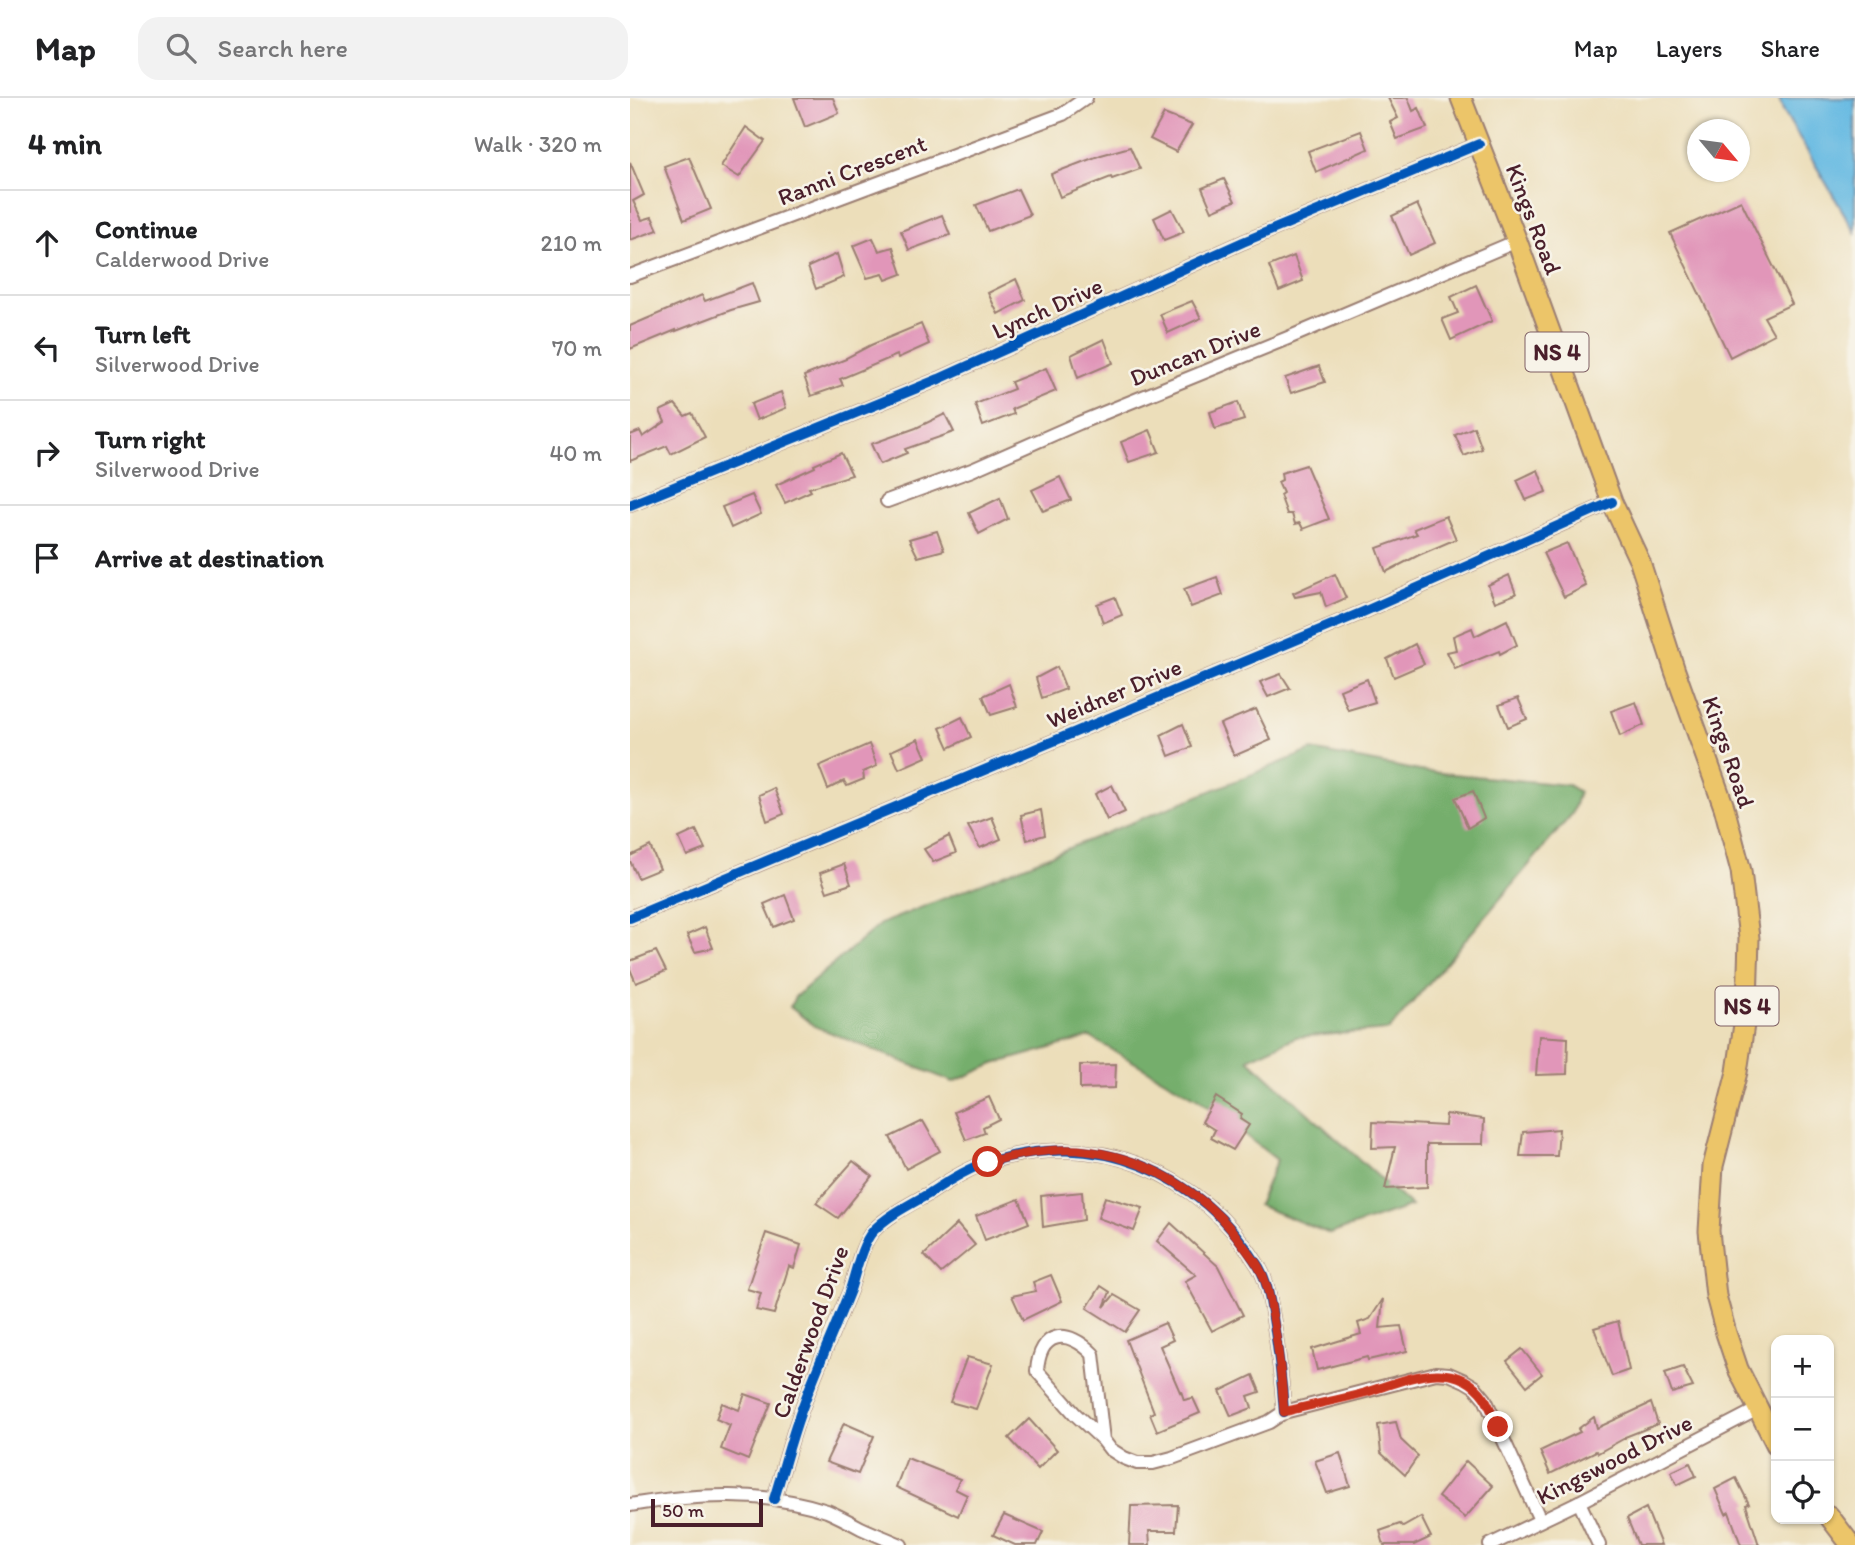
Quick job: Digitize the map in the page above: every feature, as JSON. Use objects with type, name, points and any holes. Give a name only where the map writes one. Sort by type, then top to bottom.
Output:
[{"type":"main road","name":"Kings Road","points":[[1461,98],[1517,241],[1612,502],[1640,562],[1675,671],[1724,807],[1741,871],[1749,938],[1747,1004],[1737,1072],[1713,1166],[1709,1231],[1716,1296],[1722,1319],[1738,1369],[1771,1434]]},
{"type":"main road","points":[[1834,1523],[1851,1545]]},
{"type":"street","name":"Ranni Crescent","points":[[630,276],[1063,114],[1086,98]]},
{"type":"street","name":"Lynch Drive","points":[[630,505],[939,379],[1243,242],[1479,144]]},
{"type":"street","name":"Duncan Drive","points":[[887,501],[972,470],[1517,241]]},
{"type":"street","name":"Weidner Drive","points":[[630,918],[1363,612],[1612,502]]},
{"type":"street","name":"Calderwood Drive","points":[[774,1499],[803,1404],[851,1287],[868,1237],[892,1216],[983,1164],[1031,1153],[1076,1150],[1123,1159],[1175,1181],[1218,1214],[1250,1253],[1265,1280],[1280,1358],[1284,1412]]},
{"type":"street","points":[[1103,1440],[1093,1354],[1071,1339],[1050,1339],[1038,1356],[1037,1371],[1110,1449],[1137,1463],[1153,1463],[1172,1458],[1269,1422],[1284,1412],[1360,1394],[1410,1378],[1436,1373],[1454,1375],[1475,1387],[1485,1399],[1540,1520]]},
{"type":"street","name":"Kingswood Drive","points":[[1490,1545],[1758,1409]]},
{"type":"street","points":[[630,1505],[720,1496],[756,1496],[792,1501],[829,1512],[901,1545]]},
{"type":"street","points":[[1579,1502],[1599,1545]]},
{"type":"green space","points":[[1312,750],[1420,771],[1568,785],[1579,792],[1572,814],[1389,1030],[1296,1037],[1248,1059],[1411,1206],[1330,1234],[1258,1205],[1277,1160],[1200,1100],[1090,1037],[994,1064],[953,1082],[814,1026],[790,1007],[795,997],[880,924]]},
{"type":"water","points":[[1779,98],[1855,98],[1855,232],[1783,110]]},
{"type":"building","points":[[794,98],[833,98],[839,113],[805,127]]},
{"type":"building","points":[[1388,98],[1408,98],[1413,111],[1419,108],[1427,128],[1397,139],[1390,122],[1398,118]]},
{"type":"building","points":[[1164,114],[1192,125],[1176,152],[1150,139]]},
{"type":"building","points":[[746,127],[765,141],[739,177],[721,166]]},
{"type":"building","points":[[1361,131],[1368,149],[1316,172],[1308,151]]},
{"type":"building","points":[[1130,147],[1140,169],[1060,197],[1051,174]]},
{"type":"building","points":[[689,157],[711,209],[684,220],[664,166]]},
{"type":"building","points":[[630,162],[644,195],[633,201],[642,220],[652,217],[658,230],[630,240]]},
{"type":"building","points":[[1224,179],[1235,201],[1212,211],[1202,188]]},
{"type":"building","points":[[1018,189],[1030,215],[988,231],[976,205]]},
{"type":"building","points":[[1741,201],[1792,304],[1764,317],[1774,334],[1730,357],[1670,233]]},
{"type":"building","points":[[1417,204],[1435,243],[1409,255],[1392,216]]},
{"type":"building","points":[[1172,209],[1184,232],[1164,240],[1154,218]]},
{"type":"building","points":[[942,215],[950,235],[909,250],[901,231]]},
{"type":"building","points":[[873,238],[879,251],[893,247],[902,274],[886,280],[883,274],[867,278],[853,246]]},
{"type":"building","points":[[837,254],[844,277],[816,289],[808,267]]},
{"type":"building","points":[[1294,256],[1303,281],[1279,291],[1269,266]]},
{"type":"building","points":[[1016,279],[1025,300],[998,314],[988,293]]},
{"type":"building","points":[[752,283],[759,302],[676,330],[630,349],[630,326],[702,295],[705,301]]},
{"type":"building","points":[[1476,285],[1492,321],[1451,340],[1442,319],[1458,313],[1451,297]]},
{"type":"building","points":[[1192,301],[1201,318],[1168,333],[1160,314]]},
{"type":"building","points":[[921,324],[929,344],[840,379],[843,385],[811,396],[804,376]]},
{"type":"building","points":[[1104,339],[1113,363],[1078,378],[1071,355]]},
{"type":"building","points":[[1319,366],[1325,382],[1291,393],[1285,378]]},
{"type":"building","points":[[1046,368],[1056,391],[1012,409],[1014,414],[983,426],[975,404],[1014,389],[1011,382]]},
{"type":"building","points":[[781,392],[786,408],[757,420],[751,404]]},
{"type":"building","points":[[1238,402],[1244,420],[1215,429],[1210,412]]},
{"type":"building","points":[[675,404],[685,416],[692,413],[705,437],[671,454],[667,446],[630,461],[630,435],[640,431],[643,437],[665,422],[660,411]]},
{"type":"building","points":[[945,414],[954,432],[905,449],[907,453],[880,464],[871,444]]},
{"type":"building","points":[[1474,427],[1482,449],[1464,456],[1455,435]]},
{"type":"building","points":[[1150,430],[1159,452],[1129,462],[1121,442]]},
{"type":"building","points":[[841,453],[852,475],[809,488],[811,491],[785,503],[776,485]]},
{"type":"building","points":[[1306,465],[1329,519],[1303,529],[1300,523],[1295,524],[1292,514],[1287,514],[1278,482],[1282,480],[1281,473]]},
{"type":"building","points":[[1538,470],[1546,492],[1526,500],[1517,480]]},
{"type":"building","points":[[1060,477],[1071,500],[1043,511],[1032,490]]},
{"type":"building","points":[[752,495],[761,514],[731,528],[722,507]]},
{"type":"building","points":[[1000,498],[1008,519],[979,534],[969,513]]},
{"type":"building","points":[[1446,516],[1456,539],[1386,572],[1377,548],[1417,534],[1414,529]]},
{"type":"building","points":[[937,531],[944,550],[918,557],[909,539]]},
{"type":"building","points":[[1567,543],[1586,586],[1564,597],[1543,553]]},
{"type":"building","points":[[1335,574],[1346,598],[1326,607],[1321,592],[1295,597],[1293,593]]},
{"type":"building","points":[[1509,575],[1516,594],[1495,602],[1488,585]]},
{"type":"building","points":[[1217,577],[1223,595],[1191,607],[1184,589]]},
{"type":"building","points":[[1115,597],[1122,615],[1103,623],[1097,604]]},
{"type":"building","points":[[1507,620],[1517,645],[1500,654],[1499,651],[1455,669],[1447,652],[1456,650],[1453,636],[1472,628],[1475,636]]},
{"type":"building","points":[[1415,644],[1424,664],[1394,677],[1387,659]]},
{"type":"building","points":[[1057,667],[1066,689],[1042,698],[1036,678]]},
{"type":"building","points":[[1281,674],[1290,688],[1268,697],[1260,682]]},
{"type":"building","points":[[1367,679],[1375,702],[1348,710],[1340,690]]},
{"type":"building","points":[[1009,684],[1017,707],[991,715],[983,696]]},
{"type":"building","points":[[1518,698],[1527,719],[1508,727],[1499,705]]},
{"type":"building","points":[[1636,702],[1644,725],[1620,736],[1611,711]]},
{"type":"building","points":[[1256,709],[1271,740],[1234,756],[1220,724]]},
{"type":"building","points":[[962,717],[971,737],[949,748],[940,728]]},
{"type":"building","points":[[1183,724],[1192,747],[1169,756],[1161,735]]},
{"type":"building","points":[[918,739],[926,757],[899,769],[891,751]]},
{"type":"building","points":[[869,744],[877,766],[863,772],[864,779],[847,786],[844,781],[828,789],[819,766]]},
{"type":"building","points":[[1112,785],[1125,812],[1107,820],[1095,794]]},
{"type":"building","points":[[774,788],[784,814],[767,821],[759,795]]},
{"type":"building","points":[[1473,791],[1484,818],[1468,828],[1455,798]]},
{"type":"building","points":[[1041,810],[1045,835],[1027,840],[1021,815]]},
{"type":"building","points":[[992,817],[1001,839],[980,848],[968,826]]},
{"type":"building","points":[[696,830],[705,849],[687,856],[679,838]]},
{"type":"building","points":[[949,836],[956,853],[933,862],[924,849]]},
{"type":"building","points":[[650,846],[660,869],[638,878],[630,856]]},
{"type":"building","points":[[844,864],[851,884],[827,892],[820,873]]},
{"type":"building","points":[[785,895],[794,919],[774,927],[764,904]]},
{"type":"building","points":[[705,927],[713,948],[695,952],[687,935]]},
{"type":"building","points":[[656,951],[666,971],[636,983],[630,969],[630,961]]},
{"type":"building","points":[[1539,1036],[1568,1038],[1567,1074],[1536,1075]]},
{"type":"building","points":[[1116,1064],[1115,1088],[1080,1089],[1080,1065]]},
{"type":"building","points":[[989,1097],[999,1119],[983,1127],[985,1133],[966,1140],[954,1112]]},
{"type":"building","points":[[1216,1097],[1242,1114],[1240,1119],[1249,1125],[1233,1150],[1211,1138],[1215,1130],[1202,1122]]},
{"type":"building","points":[[1446,1114],[1484,1119],[1483,1144],[1427,1144],[1427,1187],[1385,1189],[1395,1147],[1372,1148],[1373,1122],[1445,1126]]},
{"type":"building","points":[[923,1121],[940,1151],[906,1169],[890,1137]]},
{"type":"building","points":[[1559,1129],[1557,1156],[1520,1156],[1523,1132]]},
{"type":"building","points":[[853,1161],[872,1176],[838,1218],[816,1203]]},
{"type":"building","points":[[1082,1192],[1084,1220],[1043,1227],[1041,1196]]},
{"type":"building","points":[[1105,1197],[1143,1208],[1134,1231],[1098,1218]]},
{"type":"building","points":[[1019,1199],[1029,1223],[985,1240],[976,1216]]},
{"type":"building","points":[[1171,1223],[1218,1266],[1243,1315],[1212,1331],[1185,1281],[1196,1275],[1157,1241]]},
{"type":"building","points":[[957,1224],[975,1245],[941,1273],[924,1255]]},
{"type":"building","points":[[766,1233],[801,1245],[794,1268],[789,1266],[774,1314],[756,1310],[761,1293],[747,1289]]},
{"type":"building","points":[[1051,1275],[1062,1301],[1023,1320],[1012,1296],[1036,1291],[1033,1282]]},
{"type":"building","points":[[1101,1286],[1110,1292],[1104,1307],[1114,1295],[1140,1310],[1125,1332],[1087,1308]]},
{"type":"building","points":[[1383,1299],[1380,1328],[1401,1326],[1407,1351],[1368,1360],[1367,1357],[1317,1370],[1312,1349],[1361,1334],[1358,1323],[1370,1319]]},
{"type":"building","points":[[1618,1321],[1629,1370],[1612,1376],[1594,1328]]},
{"type":"building","points":[[1165,1323],[1173,1340],[1160,1346],[1184,1400],[1193,1398],[1200,1413],[1157,1431],[1150,1414],[1154,1412],[1126,1340]]},
{"type":"building","points":[[1522,1349],[1542,1374],[1527,1386],[1507,1361]]},
{"type":"building","points":[[967,1357],[993,1364],[976,1409],[950,1402]]},
{"type":"building","points":[[1683,1367],[1693,1387],[1672,1393],[1665,1373]]},
{"type":"building","points":[[1253,1375],[1260,1392],[1248,1396],[1252,1408],[1231,1416],[1220,1391]]},
{"type":"building","points":[[745,1394],[771,1403],[748,1460],[721,1449],[730,1425],[716,1419],[722,1403],[739,1410]]},
{"type":"building","points":[[1651,1403],[1658,1424],[1550,1474],[1540,1451],[1580,1432],[1578,1429],[1594,1417],[1597,1428]]},
{"type":"building","points":[[1029,1419],[1057,1450],[1038,1469],[1009,1438]]},
{"type":"building","points":[[1396,1422],[1401,1440],[1418,1456],[1405,1475],[1381,1453],[1378,1425]]},
{"type":"building","points":[[844,1423],[874,1436],[858,1474],[826,1462]]},
{"type":"building","points":[[1340,1453],[1350,1486],[1327,1493],[1315,1461]]},
{"type":"building","points":[[907,1458],[960,1479],[955,1489],[967,1495],[958,1516],[896,1487]]},
{"type":"building","points":[[1466,1461],[1493,1486],[1465,1518],[1438,1497]]},
{"type":"building","points":[[1690,1463],[1696,1476],[1677,1485],[1671,1472]]},
{"type":"building","points":[[1736,1478],[1749,1504],[1746,1505],[1759,1545],[1741,1545],[1729,1512],[1726,1514],[1715,1489]]},
{"type":"building","points":[[1178,1505],[1176,1531],[1149,1531],[1150,1545],[1129,1545],[1131,1506]]},
{"type":"building","points":[[1646,1508],[1661,1545],[1638,1545],[1627,1518]]},
{"type":"building","points":[[1004,1515],[1043,1532],[1037,1545],[1015,1545],[993,1535]]},
{"type":"building","points":[[1421,1517],[1431,1537],[1414,1545],[1384,1545],[1380,1531],[1400,1524],[1403,1527]]},
{"type":"cycle path","points":[[630,505],[939,379],[1243,242],[1479,144]]},
{"type":"cycle path","points":[[630,918],[1363,612],[1612,502]]},
{"type":"cycle path","points":[[774,1499],[804,1403],[850,1290],[862,1251],[873,1231],[893,1215],[965,1172],[986,1163],[1026,1153],[1066,1151],[1105,1155],[1141,1166],[1176,1182],[1207,1205],[1235,1233],[1265,1279],[1277,1341],[1284,1412]]},
{"type":"route","points":[[988,1162],[1031,1153],[1076,1150],[1100,1154],[1159,1172],[1207,1204],[1234,1231],[1258,1265],[1265,1280],[1280,1358],[1284,1412],[1360,1394],[1410,1378],[1442,1373],[1454,1375],[1475,1387],[1485,1399],[1498,1427]]}]
